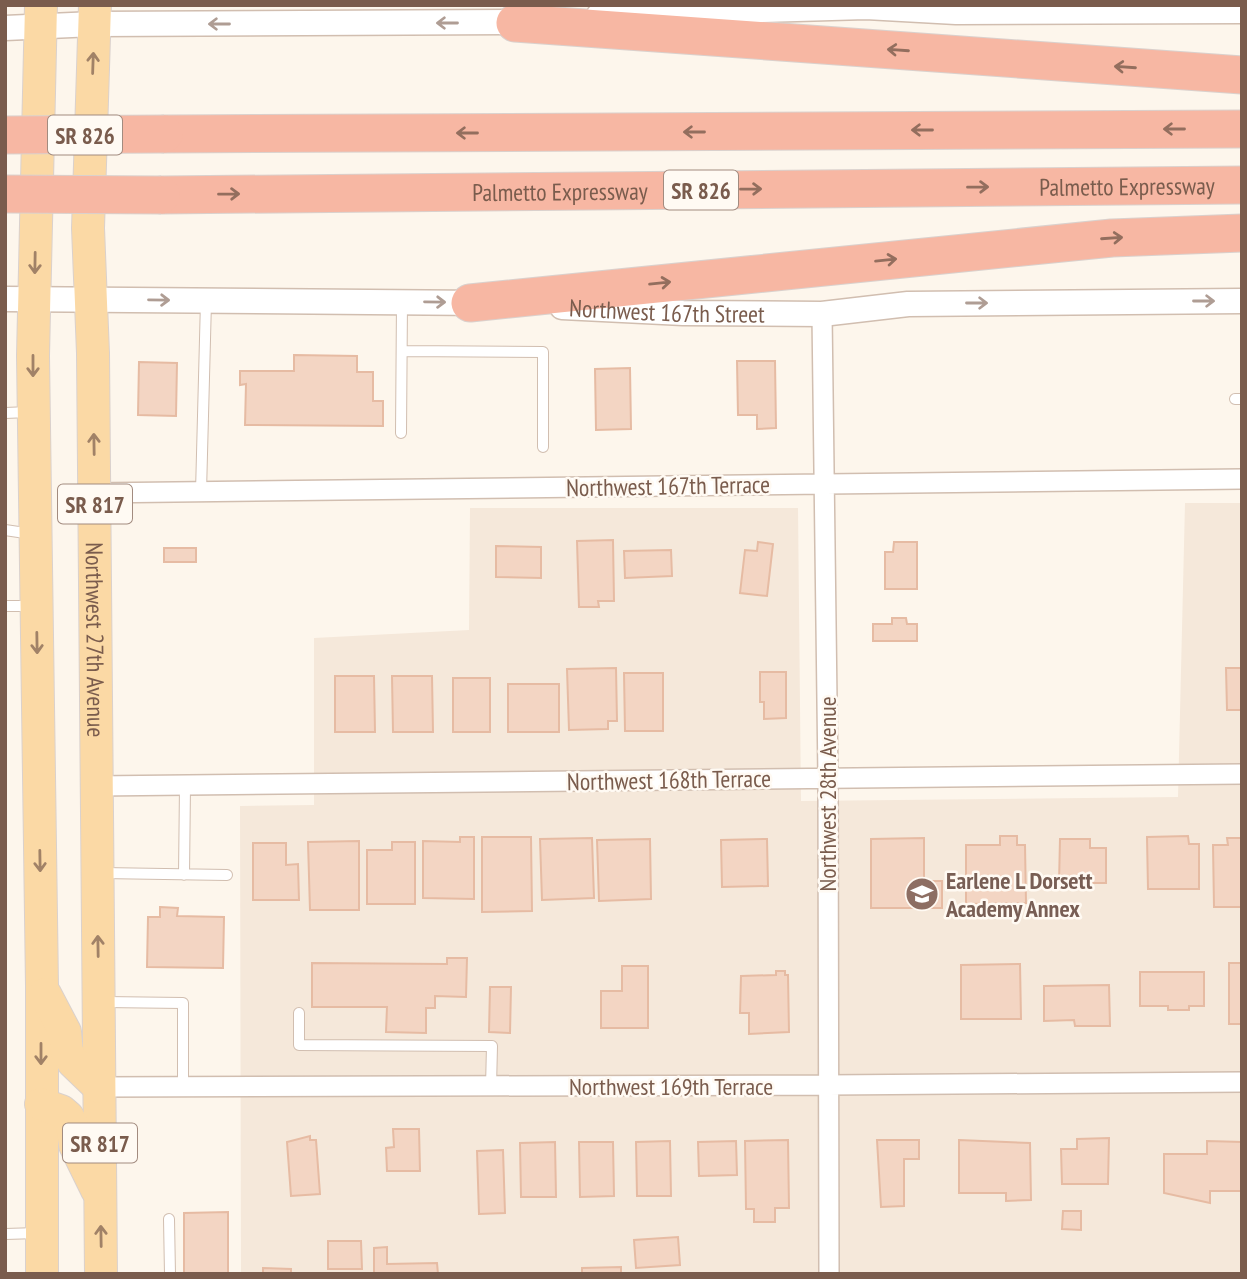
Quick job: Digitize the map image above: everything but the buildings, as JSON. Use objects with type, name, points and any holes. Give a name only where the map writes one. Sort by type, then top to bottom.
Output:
[{"type":"highway","points":[[515,23],[1242,75]]},
{"type":"highway","name":"SR 826","points":[[5,135],[1242,129]]},
{"type":"highway","name":"Palmetto Expressway","points":[[5,194],[161,195],[1242,185]]},
{"type":"highway","points":[[470,303],[1112,238],[1242,233]]},
{"type":"main road","name":"Northwest 27th Avenue","points":[[94,15],[88,229],[94,493],[101,1274]]},
{"type":"main road","name":"SR 817","points":[[41,16],[20,298],[19,412],[36,534],[42,986],[42,1274]]},
{"type":"main road","points":[[42,986],[65,1032],[67,1052],[73,1062],[99,1087]]},
{"type":"main road","points":[[41,1104],[61,1111],[68,1117],[75,1145],[100,1198]]},
{"type":"street","points":[[5,28],[41,16],[94,15],[515,23],[616,9],[866,6],[956,12],[1242,12]]},
{"type":"street","name":"Northwest 167th Street","points":[[20,298],[470,303],[683,313],[822,314],[908,304],[1242,301]]},
{"type":"street","name":"Northwest 28th Avenue","points":[[822,314],[828,778],[829,1274]]},
{"type":"street","name":"Northwest 167th Terrace","points":[[94,493],[1242,479]]},
{"type":"street","name":"Northwest 168th Terrace","points":[[96,786],[1242,774]]},
{"type":"street","name":"Northwest 169th Terrace","points":[[99,1087],[828,1086],[1242,1082]]},
{"type":"lane","points":[[201,493],[206,301]]},
{"type":"lane","points":[[401,433],[402,302]]},
{"type":"lane","points":[[402,351],[543,352],[543,447]]},
{"type":"lane","points":[[5,530],[36,534]]},
{"type":"lane","points":[[5,606],[37,606]]},
{"type":"lane","points":[[184,875],[185,786]]},
{"type":"lane","points":[[97,873],[227,875]]},
{"type":"lane","points":[[99,1002],[183,1003],[183,1087]]},
{"type":"lane","points":[[299,1013],[299,1045],[492,1046],[491,1087]]},
{"type":"lane","points":[[169,1219],[170,1274]]},
{"type":"lane","points":[[5,1234],[42,1233]]},
{"type":"shaded area","points":[[1185,503],[1242,503],[1242,1274],[241,1274],[240,806],[314,805],[314,638],[469,630],[470,508],[798,508],[801,801],[1178,797]]},
{"type":"place","name":"Earlene L Dorsett Academy Annex","points":[[922,894]]}]
